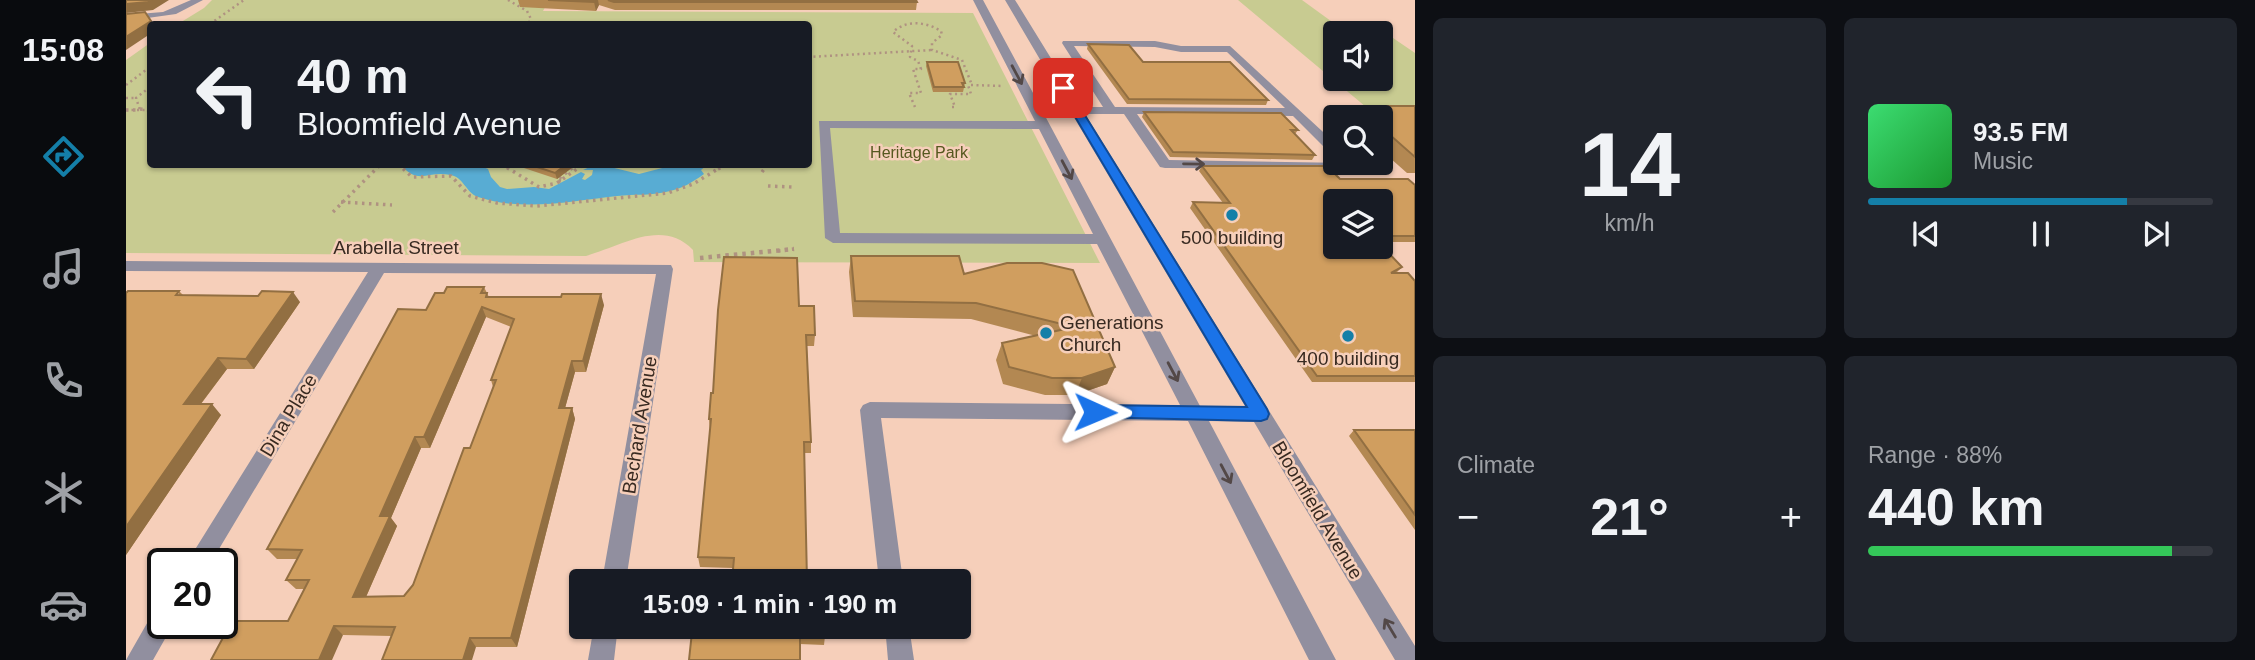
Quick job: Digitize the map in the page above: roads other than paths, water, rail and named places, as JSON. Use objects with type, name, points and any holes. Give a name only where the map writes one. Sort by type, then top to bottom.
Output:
[{"type":"street","points":[[126,18],[146,18],[173,13],[198,0]]},
{"type":"street","points":[[978,0],[1323,660]]},
{"type":"street","name":"Bloomfield Avenue","points":[[1010,0],[1051,43],[1077,111],[1409,660]]},
{"type":"street","points":[[1051,43],[1112,111]]},
{"type":"street","points":[[1051,43],[1155,44],[1181,49],[1230,49],[1323,138]]},
{"type":"street","points":[[1103,239],[833,238],[822,124],[1039,117],[1077,111],[1296,112]]},
{"type":"street","points":[[1128,111],[1165,164],[1323,165]]},
{"type":"street","name":"Arabella Street","points":[[126,266],[665,269]]},
{"type":"street","name":"Dina Place","points":[[207,548],[379,267]]},
{"type":"street","name":"Bechard Avenue","points":[[616,569],[665,269]]},
{"type":"street","points":[[890,569],[870,410],[1261,414]]},
{"type":"street","points":[[138,660],[151,639]]},
{"type":"street","points":[[601,660],[604,639]]},
{"type":"street","points":[[899,639],[901,660]]},
{"type":"water","points":[[404,168],[486,168],[500,187],[507,189],[549,189],[581,172],[585,174],[582,179],[585,180],[592,175],[593,170],[583,170],[587,168],[614,168],[639,174],[662,168],[703,168],[701,170],[704,174],[664,193],[530,205],[478,197],[455,176],[419,176]]},
{"type":"place","name":"500 building","points":[[1232,215]]},
{"type":"place","name":"Generations Church","points":[[1046,333]]},
{"type":"place","name":"400 building","points":[[1348,336]]},
{"type":"park label","name":"Heritage Park","points":[[919,152]]}]
